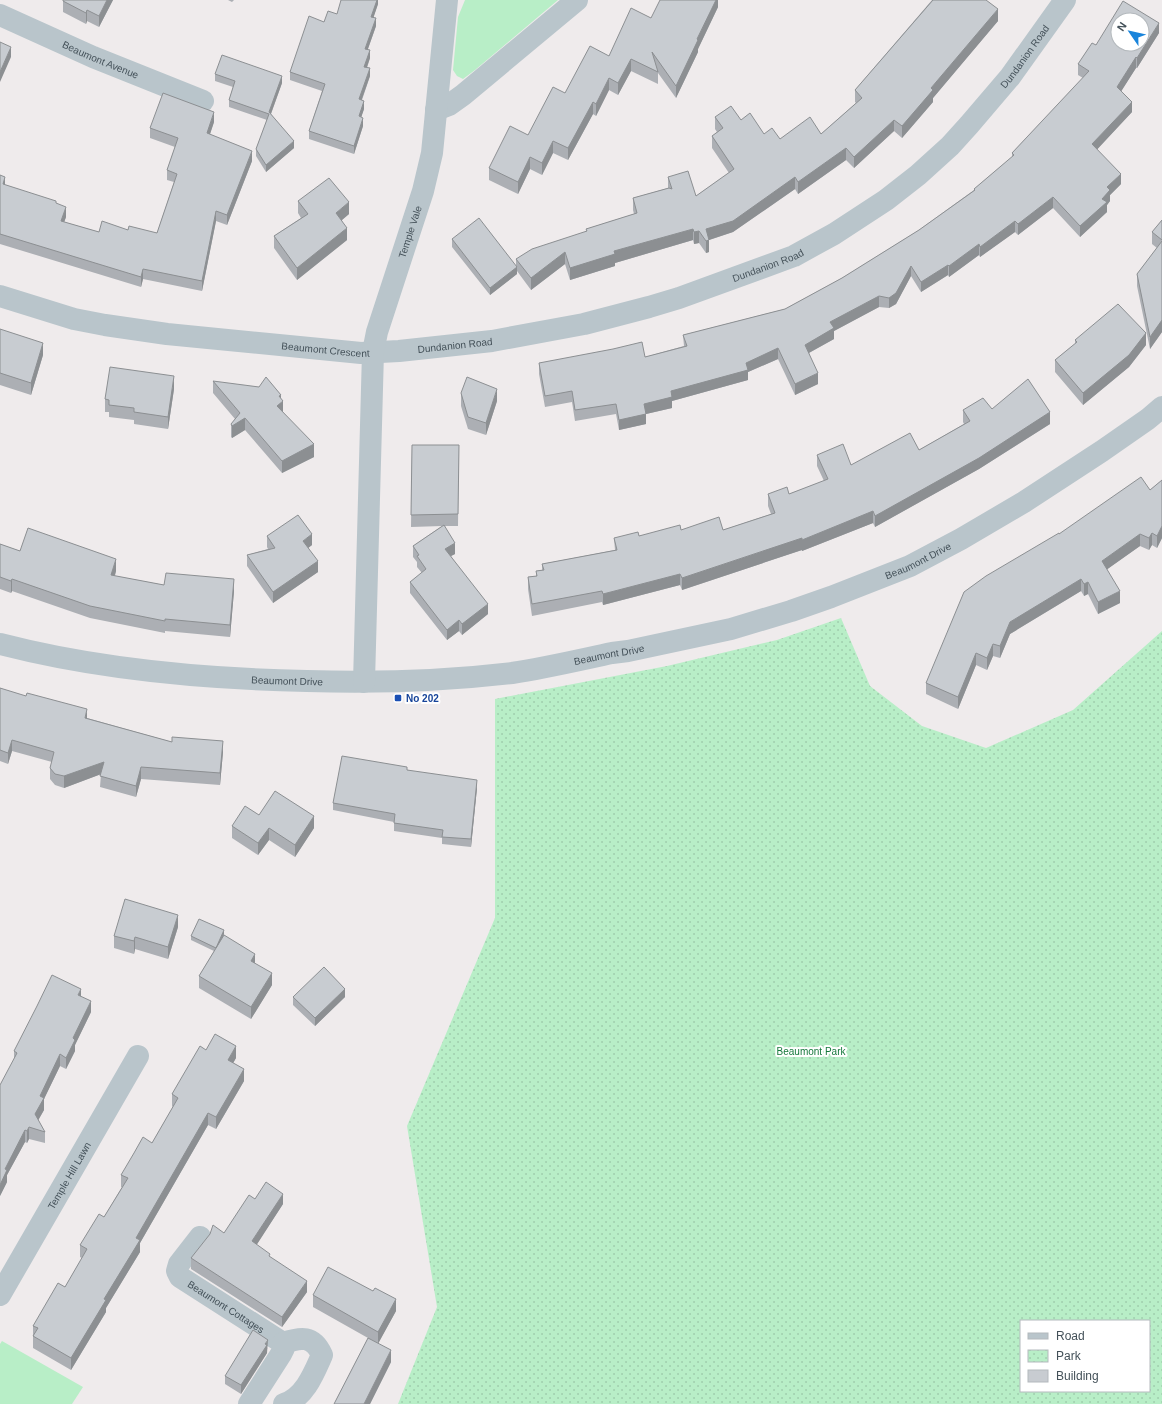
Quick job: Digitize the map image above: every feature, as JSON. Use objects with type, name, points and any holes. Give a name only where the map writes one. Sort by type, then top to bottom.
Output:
[{"type":"street","name":"Temple Vale","points":[[374,352],[377,332],[423,191],[432,153],[447,0]]},
{"type":"street","points":[[436,110],[449,105],[463,95],[577,0]]},
{"type":"street","name":"Dundanion Road","points":[[374,352],[399,351],[492,341],[584,324],[679,298],[794,256],[834,234],[886,200],[918,175],[950,146],[1010,77],[1065,0]]},
{"type":"street","name":"Beaumont Avenue","points":[[0,15],[93,57],[203,100]]},
{"type":"street","name":"Beaumont Crescent","points":[[0,296],[74,319],[104,325],[167,334],[361,353],[374,352],[364,682]]},
{"type":"street","name":"Beaumont Drive","points":[[0,644],[97,665],[173,674],[250,680],[364,682],[458,678],[522,671],[612,653],[628,652],[718,632],[808,606],[910,566],[1024,502],[1086,462],[1148,419],[1162,407]]},
{"type":"street","name":"Temple Hill Lawn","points":[[0,1295],[138,1056]]},
{"type":"street","name":"Beaumont Cottages","points":[[200,1237],[179,1264],[177,1271],[180,1277],[282,1348]]},
{"type":"street","points":[[249,1404],[282,1348],[297,1338],[308,1339],[318,1346],[322,1354],[304,1390],[284,1404]]},
{"type":"green space","points":[[465,0],[558,0],[463,79],[457,76],[453,70],[458,17]]},
{"type":"green space","name":"Beaumont Park","points":[[841,618],[870,686],[922,726],[986,748],[1073,710],[1162,631],[1162,1404],[398,1404],[437,1307],[407,1126],[495,918],[495,699],[667,666],[777,640]]},
{"type":"green space","points":[[2,1341],[83,1387],[72,1404],[0,1404],[0,1344]]},
{"type":"building","points":[[63,0],[107,0],[99,16],[87,10],[86,13]]},
{"type":"building","points":[[341,0],[377,0],[371,17],[376,18],[365,49],[370,50],[364,67],[370,68],[359,99],[364,101],[359,116],[363,118],[354,146],[309,131],[325,84],[290,72],[309,16],[324,22],[328,11],[337,14]]},
{"type":"building","points":[[660,0],[716,0],[676,86],[652,52],[658,72],[631,59],[618,83],[609,78],[596,104],[593,102],[568,148],[553,141],[542,163],[530,157],[518,182],[489,168],[510,126],[528,135],[553,87],[565,93],[590,46],[609,56],[631,8],[651,18]]},
{"type":"building","points":[[933,0],[986,0],[998,9],[931,88],[933,90],[902,126],[894,120],[854,157],[846,148],[798,182],[795,177],[733,221],[706,229],[709,240],[706,241],[699,231],[694,232],[693,229],[614,251],[615,254],[570,268],[565,252],[531,278],[516,259],[532,249],[587,231],[586,229],[637,213],[633,198],[669,188],[672,189],[668,177],[688,171],[696,196],[734,169],[712,136],[723,128],[715,117],[731,106],[741,120],[750,113],[764,134],[772,128],[780,139],[810,117],[821,134],[862,98],[855,90]]},
{"type":"building","points":[[1123,1],[1141,12],[1116,12]]},
{"type":"building","points":[[1150,18],[1159,23],[1150,37]]},
{"type":"building","points":[[1110,22],[1110,52],[1141,52],[1117,87],[1132,102],[1092,144],[1121,174],[1107,187],[1110,190],[1102,199],[1107,202],[1080,226],[1053,197],[1018,224],[1015,221],[980,247],[979,244],[949,266],[948,265],[921,282],[911,266],[896,293],[889,298],[879,296],[830,322],[834,328],[805,345],[818,373],[795,384],[778,348],[746,363],[748,370],[671,391],[672,397],[644,404],[646,414],[619,420],[616,404],[575,410],[572,391],[545,396],[539,363],[642,342],[645,357],[687,346],[683,335],[785,309],[842,278],[919,230],[975,190],[974,189],[1014,155],[1012,153],[1089,71],[1078,64],[1092,43],[1096,45]]},
{"type":"building","points":[[0,42],[11,47],[0,72]]},
{"type":"building","points":[[222,55],[282,76],[269,112],[294,141],[266,165],[256,149],[269,114],[229,100],[235,81],[215,74]]},
{"type":"building","points":[[163,93],[214,112],[207,133],[252,151],[227,215],[216,211],[202,281],[143,269],[141,277],[0,234],[0,175],[5,177],[3,184],[56,201],[56,203],[66,207],[61,221],[99,232],[102,221],[128,230],[129,226],[157,233],[177,174],[167,170],[178,138],[150,128]]},
{"type":"building","points":[[329,178],[349,202],[336,213],[347,228],[297,268],[274,236],[308,214],[298,201]]},
{"type":"building","points":[[479,218],[517,267],[490,288],[452,239]]},
{"type":"building","points":[[1162,220],[1162,240],[1152,232]]},
{"type":"building","points":[[1162,241],[1162,320],[1150,337],[1137,274]]},
{"type":"building","points":[[1118,304],[1146,333],[1129,355],[1083,393],[1055,360],[1077,342],[1075,340]]},
{"type":"building","points":[[0,329],[43,343],[31,383],[0,373]]},
{"type":"building","points":[[110,367],[174,376],[168,417],[134,412],[134,408],[109,405],[109,400],[105,399]]},
{"type":"building","points":[[266,377],[281,395],[279,396],[283,401],[277,406],[314,444],[282,461],[245,418],[232,426],[231,424],[240,413],[213,381],[259,387]]},
{"type":"building","points":[[467,377],[497,389],[486,423],[468,417],[461,393]]},
{"type":"building","points":[[1028,379],[1050,412],[979,458],[875,516],[873,511],[802,540],[802,538],[682,578],[680,574],[603,594],[602,591],[532,604],[528,577],[537,576],[536,571],[544,570],[542,564],[617,550],[614,538],[638,532],[639,536],[680,525],[681,530],[719,517],[723,530],[775,513],[768,494],[787,487],[789,494],[828,479],[817,455],[843,444],[851,465],[910,433],[919,450],[970,421],[963,410],[983,398],[992,409]]},
{"type":"building","points":[[412,445],[459,445],[458,514],[411,515]]},
{"type":"building","points":[[1141,477],[1150,490],[1162,480],[1162,526],[1157,536],[1152,533],[1149,538],[1140,534],[1102,561],[1120,591],[1098,602],[1088,582],[1084,584],[1081,579],[1010,622],[1000,646],[993,644],[987,658],[976,653],[958,697],[926,683],[964,592],[986,576],[1059,534]]},
{"type":"building","points":[[298,515],[312,534],[303,541],[318,561],[273,592],[247,555],[275,548],[267,536]]},
{"type":"building","points":[[444,525],[455,543],[445,549],[488,604],[462,624],[459,620],[447,630],[410,582],[426,569],[417,556],[419,555],[413,546]]},
{"type":"building","points":[[28,528],[116,559],[111,575],[164,585],[166,573],[234,579],[230,625],[165,619],[165,621],[90,606],[12,579],[11,581],[0,577],[0,544],[20,551]]},
{"type":"building","points":[[0,688],[26,696],[27,693],[87,709],[85,718],[172,742],[172,737],[223,741],[220,773],[141,767],[136,786],[100,776],[104,762],[64,776],[55,774],[50,768],[54,752],[12,740],[8,753],[0,750]]},
{"type":"building","points":[[342,756],[407,767],[407,770],[477,780],[471,839],[442,837],[443,830],[394,823],[395,814],[333,803]]},
{"type":"building","points":[[275,791],[314,816],[295,845],[269,828],[258,843],[232,826],[245,806],[259,815]]},
{"type":"building","points":[[125,899],[178,915],[168,947],[135,937],[134,941],[114,936]]},
{"type":"building","points":[[199,919],[224,930],[216,948],[191,936]]},
{"type":"building","points":[[224,935],[255,954],[251,961],[272,973],[251,1007],[199,976]]},
{"type":"building","points":[[324,967],[345,989],[315,1018],[293,997]]},
{"type":"building","points":[[52,975],[81,989],[78,995],[91,1001],[73,1038],[75,1040],[66,1058],[60,1054],[40,1096],[44,1098],[35,1114],[45,1132],[29,1127],[27,1131],[25,1130],[5,1169],[7,1170],[0,1185],[0,1085],[17,1053],[14,1051]]},
{"type":"building","points":[[215,1034],[236,1046],[228,1060],[244,1069],[216,1117],[208,1113],[136,1238],[140,1240],[104,1299],[106,1300],[71,1358],[33,1336],[38,1328],[33,1326],[58,1283],[65,1287],[87,1249],[80,1245],[99,1214],[104,1217],[128,1178],[121,1175],[143,1137],[152,1143],[178,1098],[172,1094],[200,1046],[206,1050]]},
{"type":"building","points":[[266,1182],[283,1194],[252,1241],[270,1254],[269,1256],[307,1281],[282,1317],[191,1258],[210,1234],[213,1225],[224,1233],[249,1195],[255,1199]]},
{"type":"building","points":[[328,1267],[373,1291],[375,1288],[396,1299],[378,1332],[313,1295]]},
{"type":"building","points":[[253,1330],[268,1340],[265,1344],[267,1345],[241,1385],[225,1376]]},
{"type":"building","points":[[368,1338],[391,1350],[364,1404],[334,1404]]},
{"type":"place","name":"No 202","points":[[398,698]]}]
